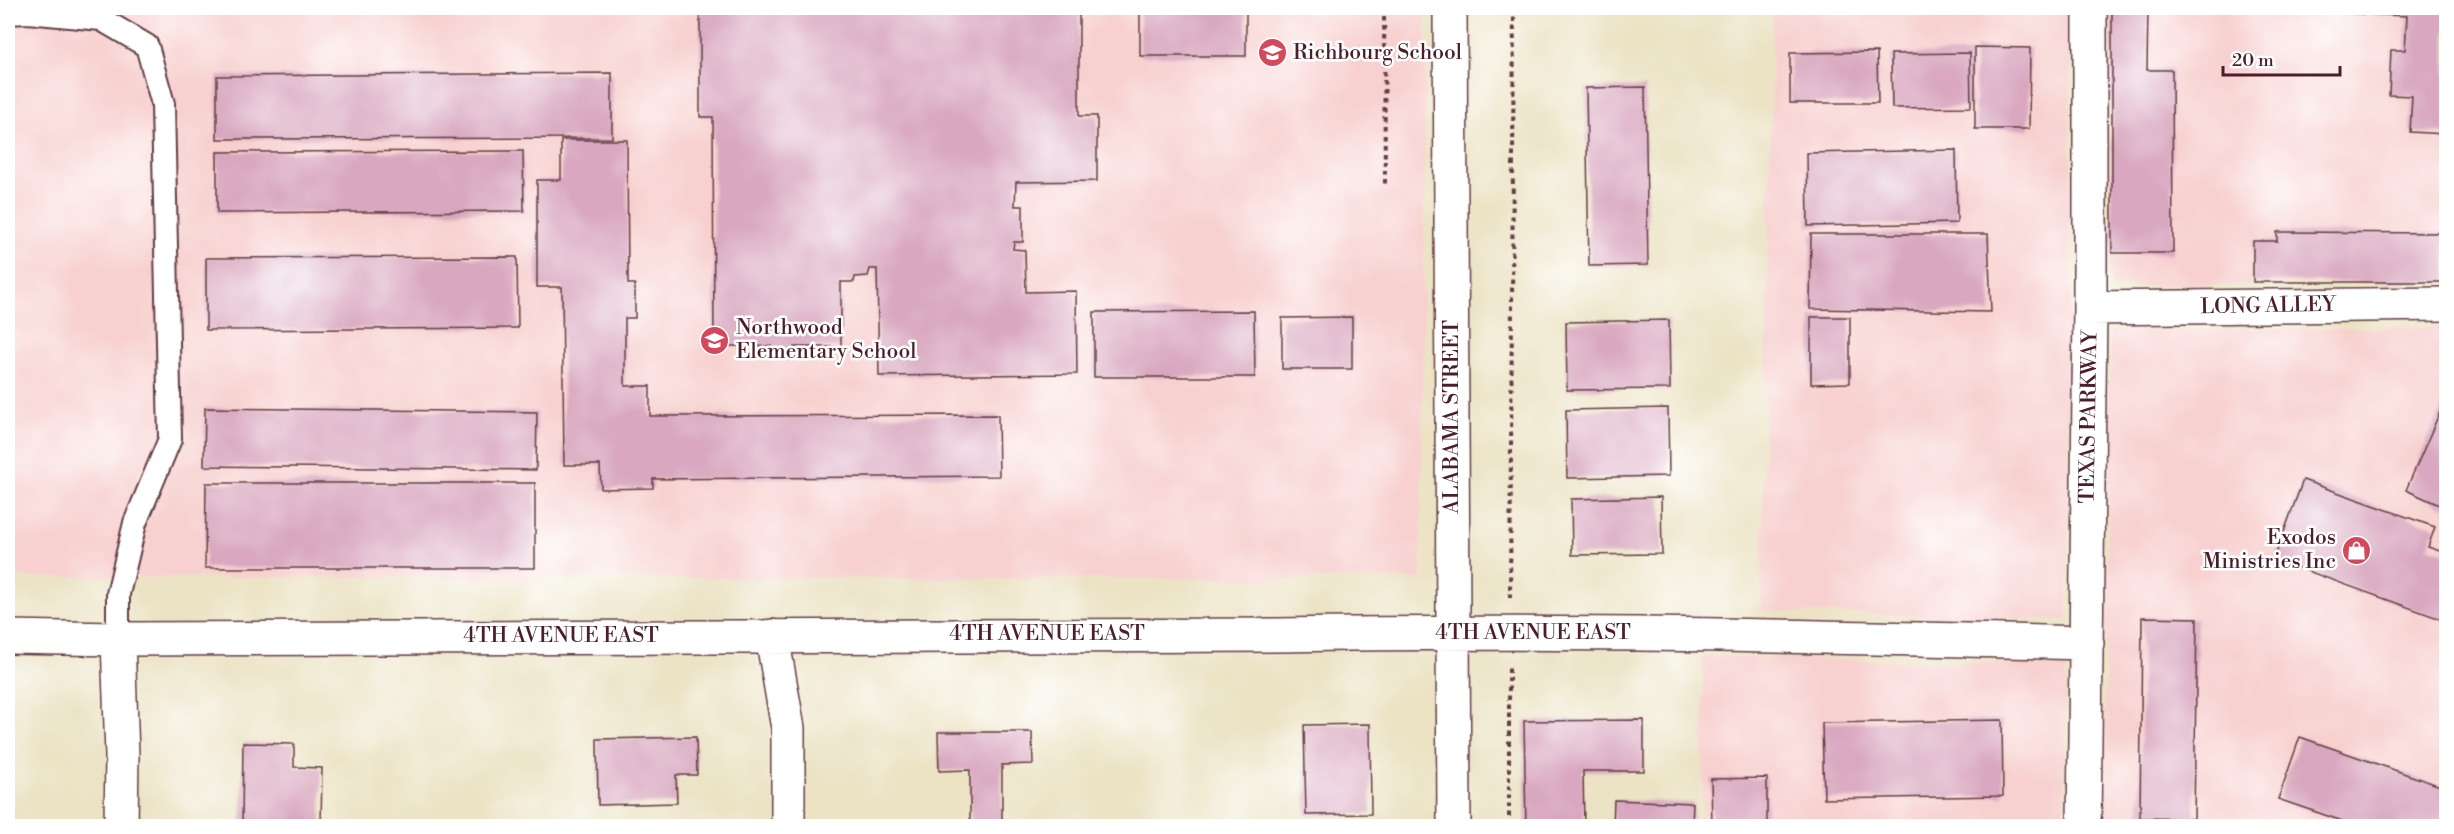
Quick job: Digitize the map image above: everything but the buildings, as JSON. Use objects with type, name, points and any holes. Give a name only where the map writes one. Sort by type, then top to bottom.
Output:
[{"type":"street","name":"ALABAMA STREET","points":[[1450,8],[1454,826]]},
{"type":"street","name":"TEXAS PARKWAY","points":[[2084,826],[2090,309],[2090,8]]},
{"type":"street","name":"LONG ALLEY","points":[[2090,309],[2446,304]]},
{"type":"street","name":"4TH AVENUE EAST","points":[[8,637],[118,639],[1203,633],[1278,635],[1510,632],[1776,634],[2087,643]]},
{"type":"street","points":[[772,636],[788,728],[788,826]]},
{"type":"street","points":[[118,639],[122,756],[121,826]]},
{"type":"lane","points":[[8,13],[28,12],[101,20],[147,46],[163,104],[170,439],[135,523],[118,594],[118,639]]},
{"type":"path","points":[[1384,8],[1385,185]]},
{"type":"path","points":[[1509,826],[1514,8]]},
{"type":"shaded area","name":"Northwood Elementary School","points":[[8,8],[1426,8],[1421,579],[8,577]]},
{"type":"shaded area","points":[[1773,8],[2070,8],[2071,308],[2067,620],[1761,611]]},
{"type":"shaded area","points":[[2110,8],[2446,8],[2446,282],[2110,286]]},
{"type":"shaded area","points":[[2446,327],[2446,826],[2103,826],[2110,331]]},
{"type":"shaded area","points":[[1703,656],[2066,665],[2064,826],[1703,826]]},
{"type":"place","name":"Richbourg School","points":[[1272,53]]},
{"type":"place","name":"Northwood Elementary School","points":[[715,340]]},
{"type":"place","name":"Exodos Ministries Inc","points":[[2357,550]]}]
